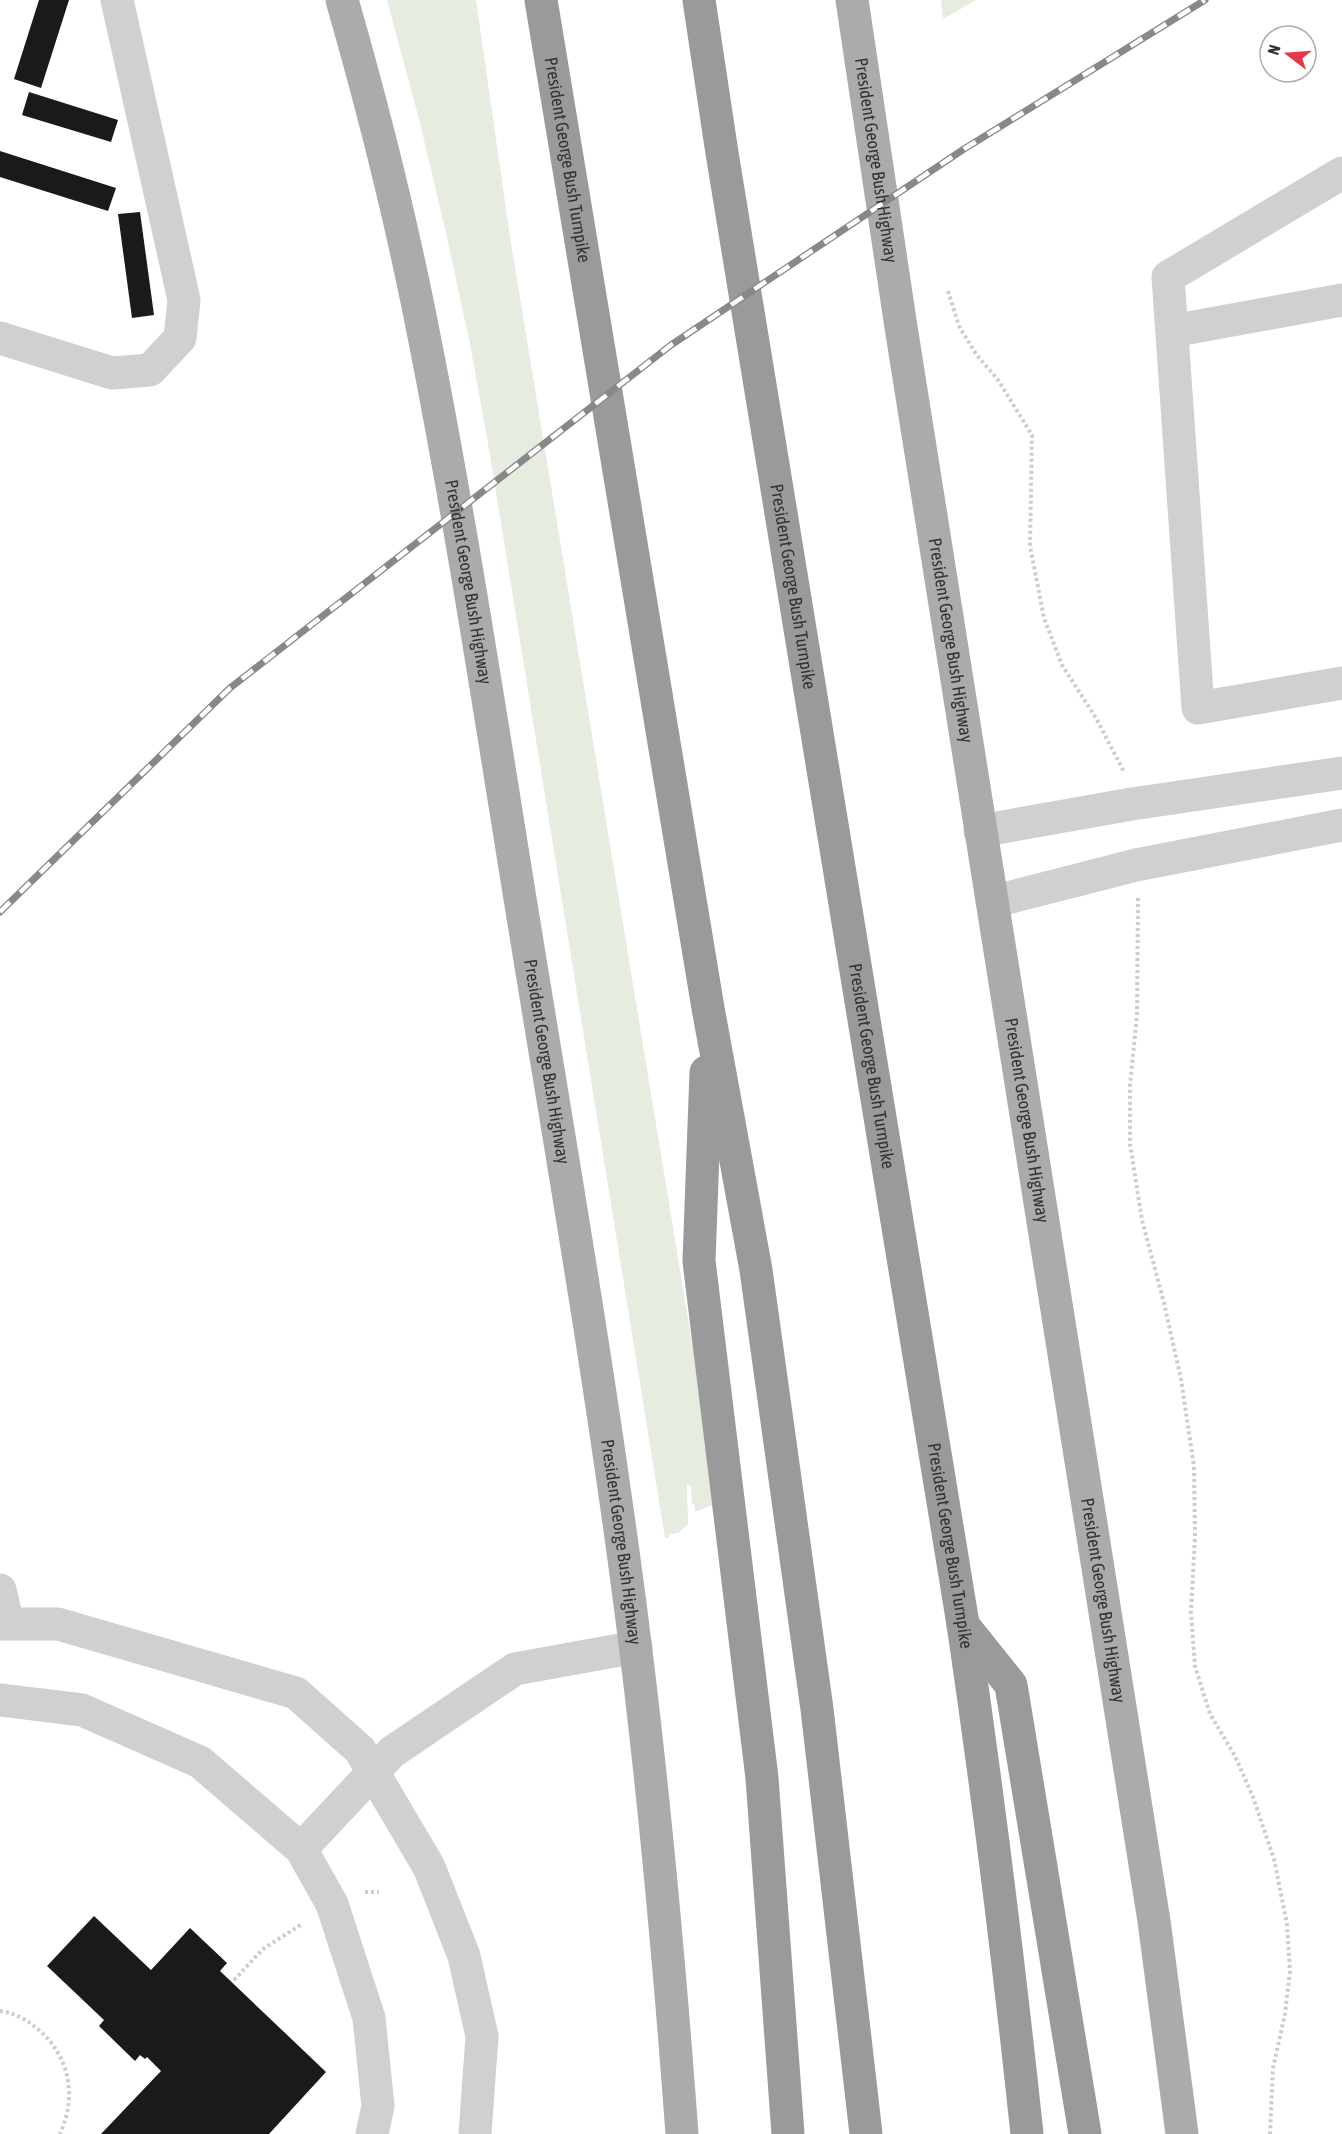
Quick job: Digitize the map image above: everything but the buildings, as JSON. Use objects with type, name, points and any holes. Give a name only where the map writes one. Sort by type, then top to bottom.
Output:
[{"type":"highway","name":"President George Bush Turnpike","points":[[541,0],[708,1008],[756,1270],[817,1709],[866,2134]]},
{"type":"highway","name":"President George Bush Turnpike","points":[[699,0],[963,1624],[1001,1901],[1027,2134]]},
{"type":"highway","points":[[708,1008],[699,1261],[762,1778],[788,2134]]},
{"type":"highway","points":[[963,1624],[1011,1685],[1085,2134]]},
{"type":"main road","name":"President George Bush Highway","points":[[342,0],[375,119],[404,240],[441,425],[595,1357],[636,1647],[663,1899],[682,2134]]},
{"type":"main road","name":"President George Bush Highway","points":[[852,0],[872,142],[1187,2131]]},
{"type":"lane","points":[[0,339],[112,374],[150,370],[180,338],[183,300],[117,0]]},
{"type":"lane","points":[[1342,173],[1168,277],[1198,708],[1342,683]]},
{"type":"lane","points":[[1172,331],[1342,300]]},
{"type":"lane","points":[[981,831],[1132,804],[1342,773]]},
{"type":"lane","points":[[992,902],[1136,865],[1342,825]]},
{"type":"lane","points":[[0,1590],[4,1624],[58,1624],[296,1694],[360,1750],[429,1867],[464,1956],[482,2036],[475,2134]]},
{"type":"lane","points":[[301,1849],[392,1752],[515,1669],[636,1647]]},
{"type":"lane","points":[[0,1700],[82,1710],[200,1762],[301,1849],[332,1904],[369,2018],[378,2106],[372,2134]]},
{"type":"path","points":[[948,291],[959,326],[976,354],[998,380],[1032,435],[1030,546],[1044,618],[1062,665],[1096,718],[1123,768],[1132,804]]},
{"type":"path","points":[[1136,865],[1139,945],[1137,1015],[1130,1085],[1130,1144],[1142,1220],[1181,1378],[1194,1467],[1195,1537],[1191,1612],[1195,1666],[1210,1714],[1235,1756],[1253,1797],[1274,1859],[1287,1924],[1290,1971],[1285,2014],[1273,2068],[1269,2134]]},
{"type":"path","points":[[234,1980],[263,1949],[307,1920]]},
{"type":"path","points":[[0,2011],[27,2020],[46,2035],[59,2053],[68,2074],[70,2096],[67,2118],[60,2134]]},
{"type":"shaded area","points":[[387,0],[476,0],[510,237],[694,1355],[712,1505],[695,1512],[691,1485],[687,1485],[688,1524],[678,1533],[669,1534],[669,1538],[665,1538],[490,455],[470,344],[420,123]]},
{"type":"shaded area","points":[[941,0],[976,0],[943,19]]},
{"type":"railway","points":[[0,912],[230,688],[671,345],[964,149],[1205,0]]}]
